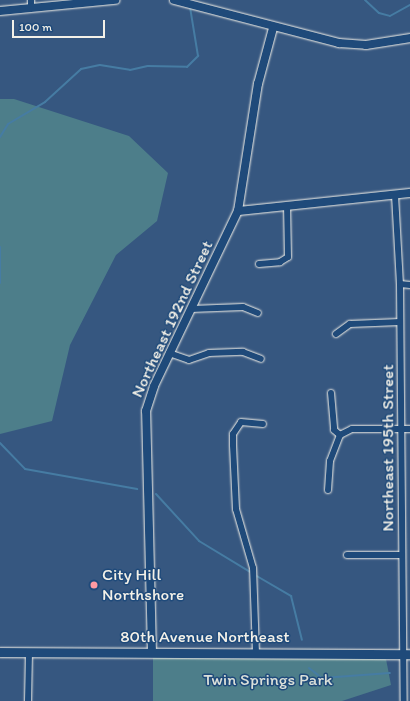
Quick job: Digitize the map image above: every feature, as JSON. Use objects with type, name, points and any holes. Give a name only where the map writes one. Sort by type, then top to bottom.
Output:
[{"type":"main road","name":"80th Avenue Northeast","points":[[0,652],[407,654]]},
{"type":"street","points":[[0,12],[31,4],[115,0]]},
{"type":"street","points":[[174,0],[273,28],[339,43],[366,45],[410,38]]},
{"type":"street","name":"Northeast 192nd Street","points":[[152,652],[144,437],[154,386],[238,211],[258,84],[273,28]]},
{"type":"street","points":[[238,211],[410,193]]},
{"type":"street","name":"Northeast 195th Street","points":[[395,195],[400,284],[402,554],[407,654],[404,701]]},
{"type":"street","points":[[260,264],[280,262],[288,257],[287,206]]},
{"type":"street","points":[[400,284],[410,285]]},
{"type":"street","points":[[191,309],[243,307],[258,313]]},
{"type":"street","points":[[336,334],[350,324],[400,322]]},
{"type":"street","points":[[169,353],[189,360],[209,353],[243,352],[261,359]]},
{"type":"street","points":[[331,393],[334,430],[340,435]]},
{"type":"street","points":[[256,653],[256,600],[253,568],[236,509],[233,434],[236,426],[246,420],[263,424]]},
{"type":"street","points":[[328,490],[330,461],[340,435],[352,429],[410,429]]},
{"type":"street","points":[[347,555],[402,554]]},
{"type":"street","points":[[28,701],[29,652]]},
{"type":"green space","points":[[0,99],[14,99],[129,136],[168,173],[157,221],[116,255],[70,345],[52,421],[0,434]]},
{"type":"green space","name":"Twin Springs Park","points":[[153,658],[386,659],[391,685],[342,701],[153,701]]},
{"type":"waterway","points":[[365,0],[379,13],[390,16],[410,5]]},
{"type":"waterway","points":[[0,137],[8,124],[45,102],[81,69],[100,65],[130,70],[148,66],[187,67],[198,56],[190,7]]},
{"type":"waterway","points":[[0,247],[0,283]]},
{"type":"waterway","points":[[0,443],[25,469],[137,489]]},
{"type":"waterway","points":[[156,494],[199,541],[252,573]]},
{"type":"waterway","points":[[255,575],[291,596],[302,640]]},
{"type":"waterway","points":[[309,668],[322,678],[390,673]]},
{"type":"place","name":"City Hill Northshore","points":[[94,585]]}]
